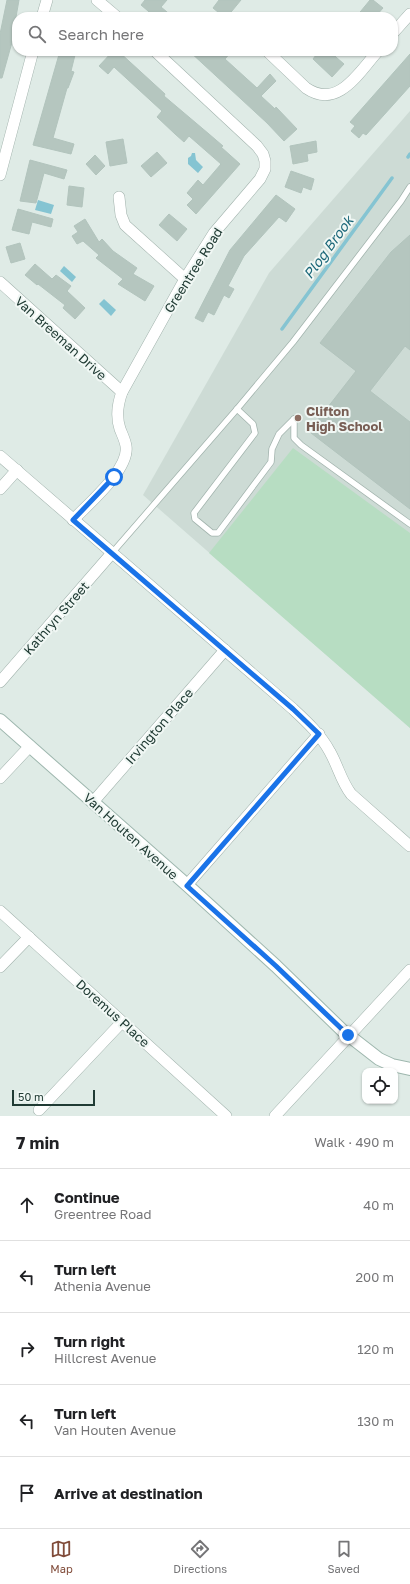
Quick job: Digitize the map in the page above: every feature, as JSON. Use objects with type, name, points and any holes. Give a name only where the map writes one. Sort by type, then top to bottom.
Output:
[{"type":"main road","name":"Van Houten Avenue","points":[[0,720],[276,966],[348,1035],[378,1059],[392,1065],[410,1069]]},
{"type":"street","points":[[43,12],[47,0]]},
{"type":"street","points":[[97,0],[111,12]]},
{"type":"street","points":[[398,27],[410,14]]},
{"type":"street","points":[[0,175],[32,56]]},
{"type":"street","name":"Greentree Road","points":[[73,520],[114,477],[121,467],[126,455],[126,446],[118,419],[119,401],[122,392],[185,279],[214,233],[260,179],[265,169],[263,154],[257,146],[160,56]]},
{"type":"street","points":[[272,56],[306,88],[312,92],[326,95],[340,91],[347,86],[374,56]]},
{"type":"street","points":[[119,197],[121,215],[125,225],[185,279]]},
{"type":"street","name":"Van Breeman Drive","points":[[0,282],[122,392]]},
{"type":"street","points":[[0,456],[293,709],[319,734],[330,752],[345,786],[351,794],[410,846]]},
{"type":"street","points":[[0,489],[17,470]]},
{"type":"street","name":"Kathryn Street","points":[[0,682],[112,553]]},
{"type":"street","name":"Irvington Place","points":[[93,802],[225,650]]},
{"type":"street","points":[[187,886],[319,734]]},
{"type":"street","points":[[0,778],[30,746]]},
{"type":"street","name":"Doremus Place","points":[[0,911],[226,1116]]},
{"type":"street","points":[[0,967],[29,937]]},
{"type":"street","points":[[275,1116],[348,1035],[410,970]]},
{"type":"street","points":[[39,1110],[122,1022]]},
{"type":"lane","points":[[112,553],[293,342],[401,201],[410,187]]},
{"type":"lane","points":[[237,409],[253,424],[255,433],[194,513],[195,519],[212,533],[218,533],[270,462],[274,441],[294,419],[294,438],[301,445],[410,524]]},
{"type":"shaded area","name":"Clifton High School","points":[[410,111],[410,728],[143,495],[269,273]]},
{"type":"green space","points":[[293,448],[410,533],[410,728],[209,553]]},
{"type":"water","points":[[192,153],[195,153],[196,160],[203,167],[198,173],[188,164],[188,158]]},
{"type":"water","points":[[38,200],[54,205],[51,214],[35,210]]},
{"type":"water","points":[[64,266],[76,277],[72,282],[60,271]]},
{"type":"water","points":[[104,299],[116,310],[111,316],[99,304]]},
{"type":"building","points":[[7,0],[19,0],[17,12],[12,12],[12,42],[2,78],[0,78],[0,34]]},
{"type":"building","points":[[145,0],[167,0],[161,7],[167,12],[149,12],[141,5]]},
{"type":"building","points":[[219,0],[241,0],[231,12],[218,12],[213,8]]},
{"type":"building","points":[[370,0],[373,0],[383,8],[379,12],[360,12]]},
{"type":"building","points":[[410,54],[410,86],[366,135],[363,133],[359,138],[351,131],[355,126],[350,122]]},
{"type":"building","points":[[59,56],[75,56],[71,71],[74,72],[67,88],[53,138],[74,144],[71,154],[33,145]]},
{"type":"building","points":[[108,56],[123,56],[165,94],[164,96],[223,146],[221,147],[240,164],[196,214],[187,205],[193,199],[187,193],[198,180],[203,185],[221,164],[189,136],[184,142],[175,134],[157,117],[162,111],[114,67],[108,74],[99,66]]},
{"type":"building","points":[[194,56],[228,56],[225,59],[257,88],[270,74],[276,81],[261,96],[275,109],[276,107],[297,129],[284,141],[267,123]]},
{"type":"building","points":[[315,56],[335,56],[344,64],[332,77],[313,59]]},
{"type":"building","points":[[123,139],[127,163],[110,166],[106,142]]},
{"type":"building","points":[[316,141],[317,152],[307,154],[308,161],[293,164],[290,146]]},
{"type":"building","points":[[157,152],[167,163],[151,177],[141,166]]},
{"type":"building","points":[[95,155],[105,166],[96,175],[86,164]]},
{"type":"building","points":[[30,160],[67,170],[64,179],[44,173],[36,203],[20,201]]},
{"type":"building","points":[[291,171],[314,179],[311,190],[303,187],[301,193],[285,187]]},
{"type":"building","points":[[69,186],[84,188],[82,207],[67,205]]},
{"type":"building","points":[[276,195],[295,209],[286,222],[279,217],[244,256],[228,286],[234,289],[229,298],[224,295],[214,315],[208,312],[203,322],[195,318],[230,250]]},
{"type":"building","points":[[18,209],[53,219],[51,227],[32,222],[29,234],[12,230]]},
{"type":"building","points":[[169,214],[187,229],[177,241],[159,225]]},
{"type":"building","points":[[85,219],[99,242],[102,239],[113,251],[137,268],[133,274],[154,286],[145,301],[118,284],[123,279],[96,258],[99,255],[83,241],[77,244],[72,236],[78,232],[74,226]]},
{"type":"building","points":[[410,235],[410,350],[405,346],[370,391],[410,422],[410,509],[311,433],[319,423],[317,421],[356,371],[320,343],[391,252]]},
{"type":"building","points":[[20,243],[25,259],[11,263],[6,247]]},
{"type":"building","points":[[35,264],[52,279],[56,275],[71,286],[67,291],[85,308],[75,319],[63,308],[65,305],[25,275]]},
{"type":"waterway","name":"Plog Brook","points":[[282,329],[392,178]]},
{"type":"place","name":"Clifton High School","points":[[298,418]]},
{"type":"route","points":[[114,477],[73,520],[293,709],[319,734],[187,886],[276,966],[348,1035]]}]
